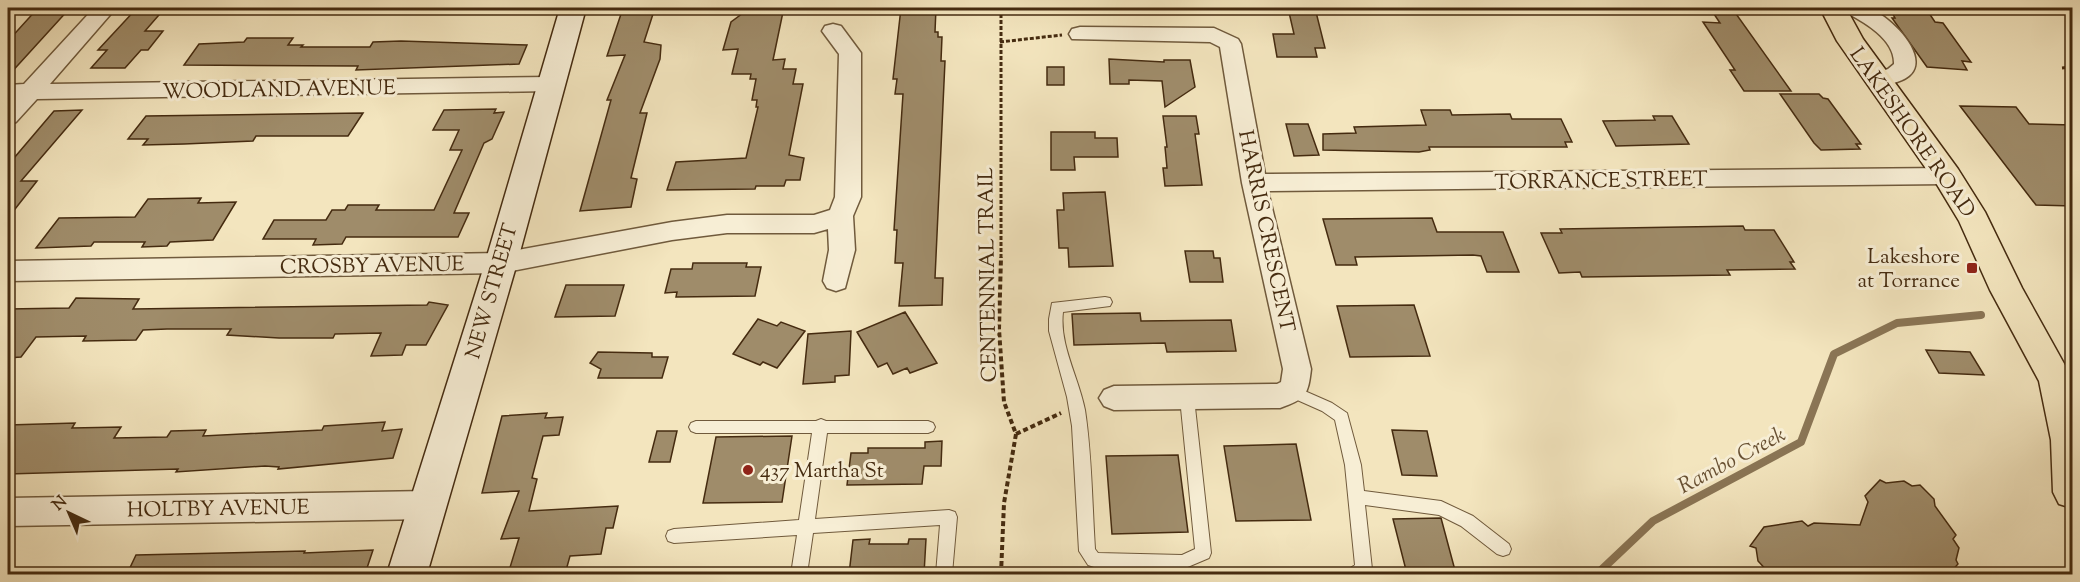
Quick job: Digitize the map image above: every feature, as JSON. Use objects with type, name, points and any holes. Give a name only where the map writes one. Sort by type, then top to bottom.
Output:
[{"type":"main road","name":"NEW STREET","points":[[407,574],[501,263],[573,8]]},
{"type":"main road","name":"LAKESHORE ROAD","points":[[1833,8],[1850,41],[1947,176],[1974,220],[2006,290],[2056,380],[2071,440],[2073,492]]},
{"type":"street","points":[[8,117],[18,92],[105,8]]},
{"type":"street","points":[[1852,8],[1865,13],[1894,35],[1906,57],[1904,67],[1894,77],[1878,80]]},
{"type":"street","points":[[833,32],[850,53],[848,197],[840,216],[842,250],[836,281]]},
{"type":"street","name":"HARRIS CRESCENT","points":[[1080,34],[1202,34],[1224,39],[1230,44],[1254,183],[1297,369],[1292,391]]},
{"type":"street","name":"WOODLAND AVENUE","points":[[18,92],[550,84]]},
{"type":"street","name":"TORRANCE STREET","points":[[1254,183],[1947,176]]},
{"type":"street","name":"CROSBY AVENUE","points":[[8,271],[501,263],[672,231],[727,224],[814,224],[840,216]]},
{"type":"street","points":[[1114,398],[1263,398],[1280,396],[1292,391]]},
{"type":"street","name":"HOLTBY AVENUE","points":[[8,512],[428,505]]},
{"type":"lane","points":[[1105,302],[1057,307],[1055,315],[1061,352],[1077,408],[1087,551],[1094,560],[1183,562],[1203,553],[1186,398]]},
{"type":"lane","points":[[1292,391],[1328,407],[1342,417],[1356,497],[1364,569],[1355,574]]},
{"type":"lane","points":[[696,427],[820,425],[928,427]]},
{"type":"lane","points":[[799,574],[820,425]]},
{"type":"lane","points":[[1356,497],[1441,508],[1467,521],[1503,549]]},
{"type":"lane","points":[[674,536],[949,517],[944,574]]},
{"type":"path","name":"CENTENNIAL TRAIL","points":[[1001,8],[999,190],[1002,229],[999,328],[1004,402],[1016,434],[1004,503],[1001,574]]},
{"type":"path","points":[[1000,42],[1080,34]]},
{"type":"path","points":[[2062,68],[2073,67]]},
{"type":"building","points":[[38,8],[70,8],[8,76],[8,41]]},
{"type":"building","points":[[137,8],[165,8],[145,31],[163,31],[148,50],[141,50],[125,68],[91,68],[107,50],[98,50]]},
{"type":"building","points":[[750,8],[770,8],[783,12],[773,60],[785,59],[783,69],[796,69],[793,84],[803,84],[789,155],[804,158],[800,180],[786,180],[784,186],[756,186],[755,189],[667,190],[676,162],[746,158],[758,107],[756,107],[757,100],[752,100],[756,79],[750,79],[751,74],[732,74],[738,49],[723,50],[731,22]]},
{"type":"building","points":[[901,8],[936,8],[935,32],[938,32],[938,37],[942,37],[941,61],[945,61],[935,278],[943,278],[942,305],[899,306],[903,263],[895,263],[897,230],[894,230],[903,94],[895,94],[897,79],[893,79]]},
{"type":"building","points":[[1288,8],[1315,8],[1325,48],[1315,48],[1317,57],[1277,57],[1273,34],[1294,34]]},
{"type":"building","points":[[1712,11],[1734,11],[1791,91],[1744,91],[1730,70],[1735,70],[1703,22],[1720,23]]},
{"type":"building","points":[[1891,11],[1929,13],[1935,22],[1943,23],[1971,62],[1962,61],[1967,70],[1927,67],[1892,18],[1895,18]]},
{"type":"building","points":[[621,14],[653,14],[644,42],[661,45],[660,59],[640,113],[647,113],[631,178],[637,179],[631,207],[580,211],[611,100],[607,100],[625,55],[607,56]]},
{"type":"building","points":[[247,38],[293,38],[288,45],[303,45],[301,47],[370,47],[373,42],[401,41],[527,45],[519,64],[356,70],[358,66],[184,65],[199,44],[244,42]]},
{"type":"building","points":[[1109,59],[1164,62],[1164,60],[1190,60],[1195,87],[1165,107],[1162,81],[1129,80],[1129,84],[1110,84]]},
{"type":"building","points":[[1047,67],[1064,67],[1064,85],[1047,85]]},
{"type":"building","points":[[1780,94],[1819,94],[1828,99],[1861,144],[1856,144],[1860,149],[1821,150]]},
{"type":"building","points":[[1960,106],[2016,107],[2029,124],[2073,125],[2073,206],[2036,205]]},
{"type":"building","points":[[496,109],[494,113],[504,112],[492,139],[484,143],[454,213],[469,213],[458,237],[346,237],[342,244],[313,245],[316,239],[263,239],[274,220],[326,220],[332,210],[345,210],[348,205],[379,205],[376,210],[434,210],[462,150],[450,150],[459,130],[433,130],[444,110]]},
{"type":"building","points":[[82,110],[21,181],[37,181],[8,218],[8,160],[14,158],[54,111]]},
{"type":"building","points":[[1421,110],[1450,110],[1452,115],[1510,114],[1512,119],[1561,119],[1572,142],[1565,142],[1567,147],[1429,147],[1430,150],[1419,152],[1323,150],[1323,134],[1356,133],[1354,127],[1426,125]]},
{"type":"building","points":[[363,113],[348,136],[256,136],[253,141],[143,145],[148,139],[128,139],[146,116]]},
{"type":"building","points":[[1163,116],[1196,116],[1199,134],[1195,134],[1202,185],[1165,186],[1163,168],[1167,168],[1165,147],[1167,147]]},
{"type":"building","points":[[1653,116],[1672,116],[1689,144],[1616,146],[1603,121],[1655,120]]},
{"type":"building","points":[[1286,124],[1308,124],[1319,155],[1294,156]]},
{"type":"building","points":[[1051,132],[1095,132],[1095,138],[1117,138],[1118,157],[1074,157],[1075,170],[1051,170]]},
{"type":"building","points":[[1105,192],[1113,266],[1069,267],[1068,248],[1059,248],[1057,210],[1064,210],[1063,193]]},
{"type":"building","points":[[201,198],[198,203],[236,202],[213,240],[170,242],[167,246],[142,247],[145,242],[94,242],[91,246],[36,248],[59,218],[135,217],[148,199]]},
{"type":"building","points":[[1432,218],[1437,232],[1503,232],[1519,272],[1487,272],[1481,256],[1473,255],[1355,257],[1357,265],[1336,265],[1323,219]]},
{"type":"building","points":[[1743,226],[1745,230],[1774,230],[1794,262],[1790,262],[1795,269],[1727,270],[1730,275],[1582,277],[1580,272],[1559,273],[1541,233],[1562,233],[1560,229]]},
{"type":"building","points":[[1185,251],[1213,251],[1214,258],[1220,258],[1223,282],[1190,282]]},
{"type":"building","points":[[693,263],[747,263],[746,267],[761,267],[755,296],[676,297],[677,292],[665,293],[671,269],[692,269]]},
{"type":"building","points":[[566,285],[624,285],[615,316],[555,317]]},
{"type":"building","points":[[76,298],[139,299],[133,309],[427,305],[429,302],[448,305],[426,345],[406,345],[402,355],[371,356],[381,333],[335,334],[333,338],[279,338],[227,335],[231,329],[167,329],[143,330],[136,340],[83,341],[86,336],[36,337],[21,357],[8,358],[8,309],[69,308]]},
{"type":"building","points":[[1414,305],[1430,356],[1350,357],[1337,306]]},
{"type":"building","points":[[905,312],[937,363],[910,373],[907,368],[893,374],[887,363],[878,367],[857,332]]},
{"type":"building","points":[[1140,313],[1141,321],[1231,320],[1236,351],[1167,352],[1165,343],[1074,345],[1072,314]]},
{"type":"building","points":[[758,319],[777,326],[781,322],[805,331],[777,368],[763,362],[760,365],[733,354]]},
{"type":"building","points":[[851,331],[849,375],[835,376],[835,382],[803,384],[808,334]]},
{"type":"building","points":[[1926,350],[1970,352],[1984,375],[1939,373]]},
{"type":"building","points":[[598,352],[652,353],[652,357],[668,357],[662,378],[598,378],[601,369],[590,363]]},
{"type":"building","points":[[547,413],[545,418],[563,417],[559,435],[543,436],[532,478],[537,479],[529,511],[618,506],[613,528],[606,528],[601,554],[570,556],[565,574],[508,574],[519,538],[501,539],[519,491],[482,493],[502,416]]},
{"type":"building","points":[[385,422],[382,431],[402,429],[393,458],[278,469],[279,467],[265,466],[176,472],[178,469],[8,474],[8,425],[75,423],[72,428],[121,427],[114,438],[167,437],[171,431],[206,430],[203,436],[322,430],[324,426]]},
{"type":"building","points":[[1392,430],[1427,431],[1437,476],[1402,475]]},
{"type":"building","points":[[657,431],[677,431],[670,462],[649,462]]},
{"type":"building","name":"437 Martha St","points":[[792,436],[782,502],[703,503],[716,437]]},
{"type":"building","points":[[942,441],[941,466],[924,466],[922,484],[847,485],[851,453],[868,453],[868,448],[925,448],[925,442]]},
{"type":"building","points":[[1296,444],[1311,520],[1236,521],[1224,446]]},
{"type":"building","points":[[1178,455],[1188,532],[1112,534],[1106,456]]},
{"type":"building","points":[[1880,480],[1886,483],[1904,481],[1912,486],[1920,485],[1934,499],[1935,506],[1956,535],[1953,539],[1959,548],[1956,560],[1958,564],[1949,574],[1770,574],[1758,561],[1756,548],[1750,546],[1764,527],[1802,521],[1808,526],[1814,523],[1860,525],[1868,502],[1865,496]]},
{"type":"building","points":[[1441,518],[1456,574],[1407,574],[1393,519]]},
{"type":"building","points":[[870,539],[869,544],[908,544],[909,539],[926,539],[924,574],[849,574],[853,540]]},
{"type":"building","points":[[373,550],[365,574],[127,574],[136,555]]},
{"type":"waterway","name":"Rambo Creek","points":[[1597,574],[1653,521],[1801,442],[1834,354],[1897,323],[1981,315]]},
{"type":"place","name":"Lakeshore at Torrance","points":[[1972,268]]},
{"type":"place","name":"437 Martha St","points":[[748,470]]}]
